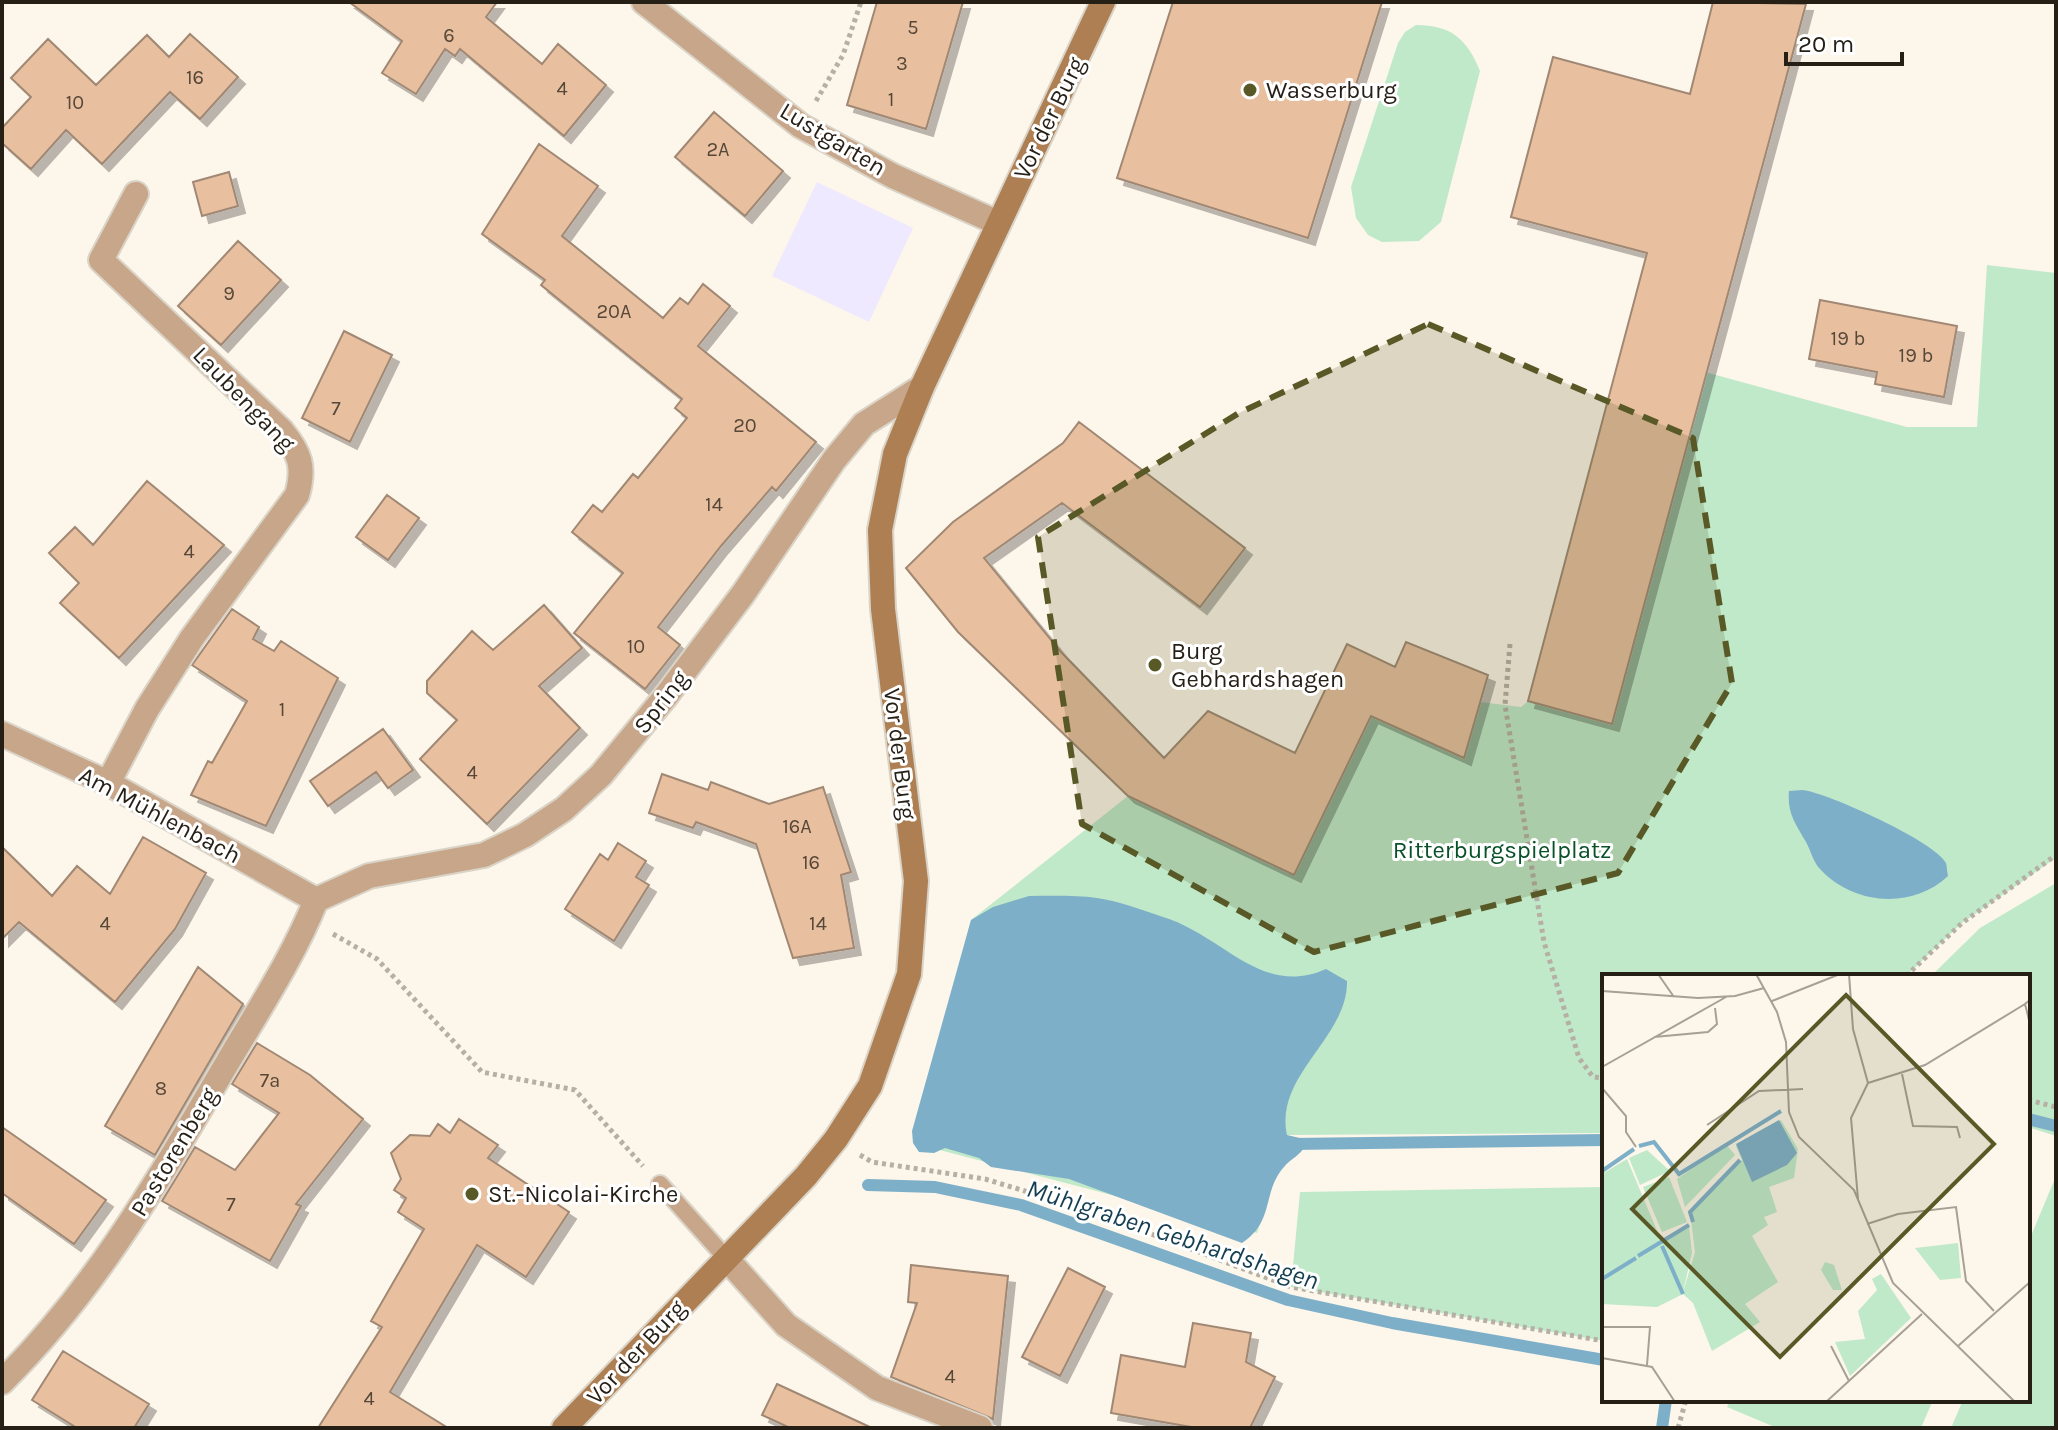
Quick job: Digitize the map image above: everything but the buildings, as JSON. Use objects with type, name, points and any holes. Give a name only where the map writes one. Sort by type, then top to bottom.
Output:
[{"type":"main road","name":"Vor der Burg","points":[[564,1428],[806,1176],[836,1139],[870,1086],[909,974],[916,881],[886,639],[880,530],[895,454],[922,387],[1103,2]]},
{"type":"street","name":"Lustgarten","points":[[644,2],[801,126],[893,176],[998,223]]},
{"type":"street","name":"Laubengang","points":[[108,783],[184,650],[297,495],[303,474],[298,451],[282,431],[101,260],[136,194]]},
{"type":"street","name":"Spring","points":[[312,910],[369,876],[484,855],[525,835],[564,809],[601,775],[666,696],[743,594],[834,460],[864,424],[922,387]]},
{"type":"street","name":"Am Mühlenbach","points":[[2,734],[108,783],[312,910]]},
{"type":"street","name":"Pastorenberg","points":[[2,1382],[70,1309],[124,1235],[312,910]]},
{"type":"street","points":[[726,1258],[786,1325],[877,1388],[980,1428]]},
{"type":"lane","points":[[660,1184],[726,1258]]},
{"type":"path","points":[[801,126],[843,55],[861,2]]},
{"type":"path","points":[[1510,644],[1505,705],[1544,942],[1579,1058],[1593,1077],[1602,1078]]},
{"type":"path","points":[[1908,974],[1962,923],[2056,855]]},
{"type":"path","points":[[312,910],[377,959],[482,1072],[575,1090],[660,1184]]},
{"type":"path","points":[[2030,1100],[2056,1107]]},
{"type":"path","points":[[836,1139],[872,1162],[985,1179],[1091,1211],[1291,1287],[1602,1341]]},
{"type":"path","points":[[1678,1428],[1685,1402]]},
{"type":"highlighted area","points":[[1428,324],[1693,438],[1732,683],[1618,873],[1314,952],[1082,824],[1038,537],[1239,413]]},
{"type":"shaded area","points":[[817,182],[913,228],[869,322],[772,276]]},
{"type":"green space","points":[[1416,25],[1439,28],[1456,36],[1469,50],[1480,71],[1441,222],[1419,241],[1382,242],[1368,235],[1356,218],[1351,187],[1398,43],[1405,32]]},
{"type":"green space","name":"Ritterburgspielplatz","points":[[1987,265],[2056,273],[2056,858],[1962,923],[1908,974],[1602,974],[1602,1133],[1288,1135],[1257,1233],[913,1143],[971,920],[1128,796],[1294,875],[1372,716],[1480,702],[1521,707],[1528,701],[1612,724],[1705,372],[1907,427],[1977,427]]},
{"type":"green space","points":[[2056,883],[2056,1136],[2030,1128],[2030,974],[1933,974],[1980,928]]},
{"type":"green space","points":[[2056,1176],[2056,1428],[1951,1428],[1962,1402],[2030,1402],[2030,1238]]},
{"type":"green space","points":[[1602,1187],[1602,1341],[1291,1287],[1300,1192]]},
{"type":"green space","points":[[1729,1402],[1932,1402],[1921,1428],[1777,1428],[1727,1407]]},
{"type":"water","points":[[1803,790],[1857,809],[1903,831],[1938,854],[1946,863],[1948,876],[1934,887],[1917,894],[1883,899],[1849,890],[1833,881],[1816,863],[1791,812],[1789,791]]},
{"type":"water","points":[[1029,896],[1089,897],[1122,903],[1185,926],[1262,970],[1282,976],[1303,976],[1326,969],[1347,981],[1344,1002],[1336,1021],[1301,1075],[1286,1113],[1287,1135],[1304,1139],[1306,1145],[1277,1176],[1259,1226],[1242,1243],[1069,1179],[991,1167],[979,1158],[945,1148],[934,1153],[919,1152],[913,1143],[912,1131],[971,920],[993,907]]},
{"type":"waterway","points":[[2030,1120],[2056,1126]]},
{"type":"waterway","points":[[1291,1144],[1602,1140]]},
{"type":"waterway","name":"Mühlgraben Gebhardshagen","points":[[868,1185],[935,1187],[1021,1205],[1288,1300],[1392,1323],[1602,1360]]},
{"type":"waterway","name":"Mühlgraben Gebhardshagen","points":[[1662,1428],[1666,1402]]},
{"type":"place","name":"Wasserburg","points":[[1250,90]]},
{"type":"place","name":"Burg Gebhardshagen","points":[[1155,665]]},
{"type":"place","name":"St.-Nicolai-Kirche","points":[[472,1194]]}]
